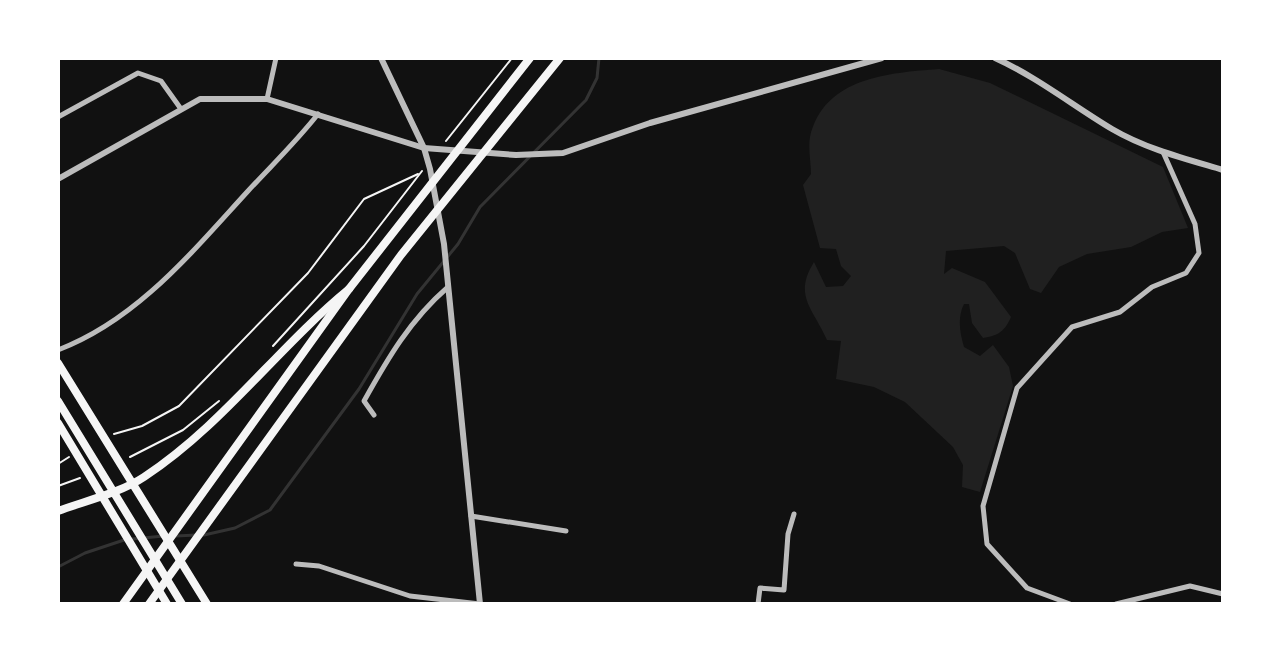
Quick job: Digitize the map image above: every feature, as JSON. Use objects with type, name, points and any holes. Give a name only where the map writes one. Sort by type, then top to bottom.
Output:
[{"type":"highway","points":[[123,604],[349,289],[530,58]]},
{"type":"highway","points":[[149,604],[218,504],[427,222],[561,58]]},
{"type":"highway","points":[[58,511],[142,478],[213,425],[305,325],[349,289]]},
{"type":"highway","points":[[58,363],[207,604]]},
{"type":"highway","points":[[58,401],[182,604]]},
{"type":"highway","points":[[58,423],[167,604]]},
{"type":"street","points":[[267,99],[276,58]]},
{"type":"street","points":[[296,564],[319,566],[427,601],[480,604],[444,244],[424,148],[381,58]]},
{"type":"street","points":[[58,179],[200,99],[267,99],[424,148],[516,155],[563,153],[650,123],[882,58]]},
{"type":"street","points":[[995,58],[1029,74],[1115,130],[1163,152],[1223,170]]},
{"type":"street","points":[[58,117],[138,73],[161,81],[181,109]]},
{"type":"street","points":[[58,350],[81,342],[165,282],[291,149],[318,114]]},
{"type":"street","points":[[1070,604],[1027,588],[987,544],[983,506],[1017,388],[1072,327],[1120,312],[1152,287],[1186,273],[1199,253],[1195,224],[1163,152]]},
{"type":"street","points":[[374,415],[364,401],[394,347],[447,284]]},
{"type":"street","points":[[758,604],[760,588],[784,590],[788,534],[794,514]]},
{"type":"street","points":[[470,516],[566,531]]},
{"type":"street","points":[[1116,604],[1190,586],[1223,594]]},
{"type":"path","points":[[455,130],[512,58]]},
{"type":"path","points":[[104,438],[142,426],[179,406],[308,273],[364,199],[430,169]]},
{"type":"path","points":[[268,352],[364,246],[406,191]]},
{"type":"path","points":[[121,460],[183,430],[226,396]]},
{"type":"path","points":[[58,464],[70,457]]},
{"type":"path","points":[[58,486],[85,476]]},
{"type":"shaded area","points":[[939,69],[990,83],[1163,167],[1188,228],[1162,232],[1131,247],[1087,254],[1059,267],[1041,293],[1030,289],[1015,253],[1004,246],[946,251],[944,274],[952,268],[985,282],[1011,317],[1000,332],[983,338],[972,323],[969,304],[964,304],[960,315],[964,347],[980,356],[993,345],[1009,367],[1013,386],[980,492],[962,487],[963,465],[953,447],[905,402],[874,387],[836,379],[841,341],[827,340],[805,293],[805,284],[814,262],[826,287],[843,286],[851,276],[841,266],[836,249],[820,248],[803,185],[811,174],[809,141],[818,117],[829,102],[861,82],[880,76]]},
{"type":"waterway","points":[[204,535],[235,528],[270,510],[359,389],[417,294],[458,244],[480,207],[586,100],[597,78],[599,58]]},
{"type":"waterway","points":[[176,536],[196,535]]},
{"type":"waterway","points":[[132,539],[164,536]]},
{"type":"waterway","points":[[58,567],[85,553],[124,540]]}]
